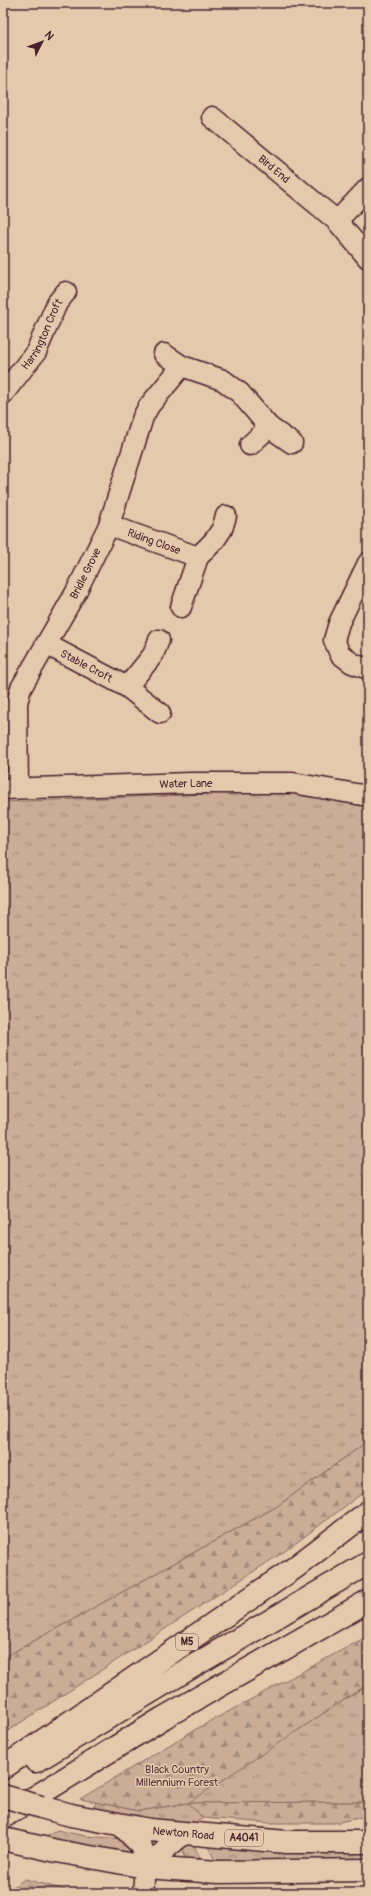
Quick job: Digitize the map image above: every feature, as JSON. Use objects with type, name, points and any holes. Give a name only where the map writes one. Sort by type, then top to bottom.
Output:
[{"type":"highway","name":"M5","points":[[3,1768],[293,1569],[368,1512]]},
{"type":"highway","name":"M5","points":[[3,1782],[190,1668],[368,1563]]},
{"type":"highway","points":[[3,1817],[163,1718],[368,1601]]},
{"type":"highway","name":"Newton Road","points":[[3,1796],[71,1815],[120,1825],[185,1833],[287,1842],[368,1842]]},
{"type":"highway","points":[[8,1840],[145,1867],[218,1872],[368,1870]]},
{"type":"street","name":"Bird End","points":[[212,117],[337,221],[368,258]]},
{"type":"street","points":[[337,221],[368,188]]},
{"type":"street","name":"Harrington Croft","points":[[3,394],[36,352],[57,303],[66,292]]},
{"type":"street","points":[[164,354],[182,366],[223,380],[240,392],[269,427],[292,443]]},
{"type":"street","name":"Bridle Grove","points":[[10,789],[17,703],[21,688],[76,592],[109,525],[143,417],[149,406],[182,366]]},
{"type":"street","points":[[250,445],[269,427]]},
{"type":"street","points":[[181,608],[198,557],[214,541],[222,530],[226,516]]},
{"type":"street","name":"Riding Close","points":[[109,525],[198,557]]},
{"type":"street","points":[[368,563],[339,624],[334,640],[340,654],[352,663],[368,669]]},
{"type":"street","points":[[127,687],[153,655],[159,640]]},
{"type":"street","name":"Stable Croft","points":[[46,644],[127,687],[160,713]]},
{"type":"street","name":"Water Lane","points":[[10,789],[190,783],[293,783],[368,796]]},
{"type":"street","points":[[120,1825],[142,1847],[145,1867],[143,1893]]},
{"type":"street","points":[[145,1867],[185,1833]]},
{"type":"green space","points":[[286,791],[368,804],[368,1441],[276,1507],[3,1658],[3,802]]},
{"type":"green space","points":[[368,1441],[368,1489],[285,1551],[3,1734],[3,1658],[276,1507]]},
{"type":"green space","name":"Black Country Millennium Forest","points":[[368,1636],[368,1684],[188,1803],[368,1802],[368,1816],[334,1823],[270,1823],[203,1818],[187,1803],[139,1811],[80,1799],[189,1733]]},
{"type":"green space","points":[[368,1684],[368,1802],[188,1803],[203,1818],[198,1820],[197,1825],[157,1821],[94,1808],[96,1802],[139,1811],[187,1803]]},
{"type":"green space","points":[[57,1830],[85,1836],[124,1839],[143,1857],[45,1838]]},
{"type":"green space","points":[[193,1843],[202,1863],[188,1862],[185,1858],[183,1851],[186,1844]]},
{"type":"green space","points":[[207,1845],[368,1849],[368,1864],[216,1862]]},
{"type":"green space","points":[[25,1879],[76,1893],[4,1893]]}]
